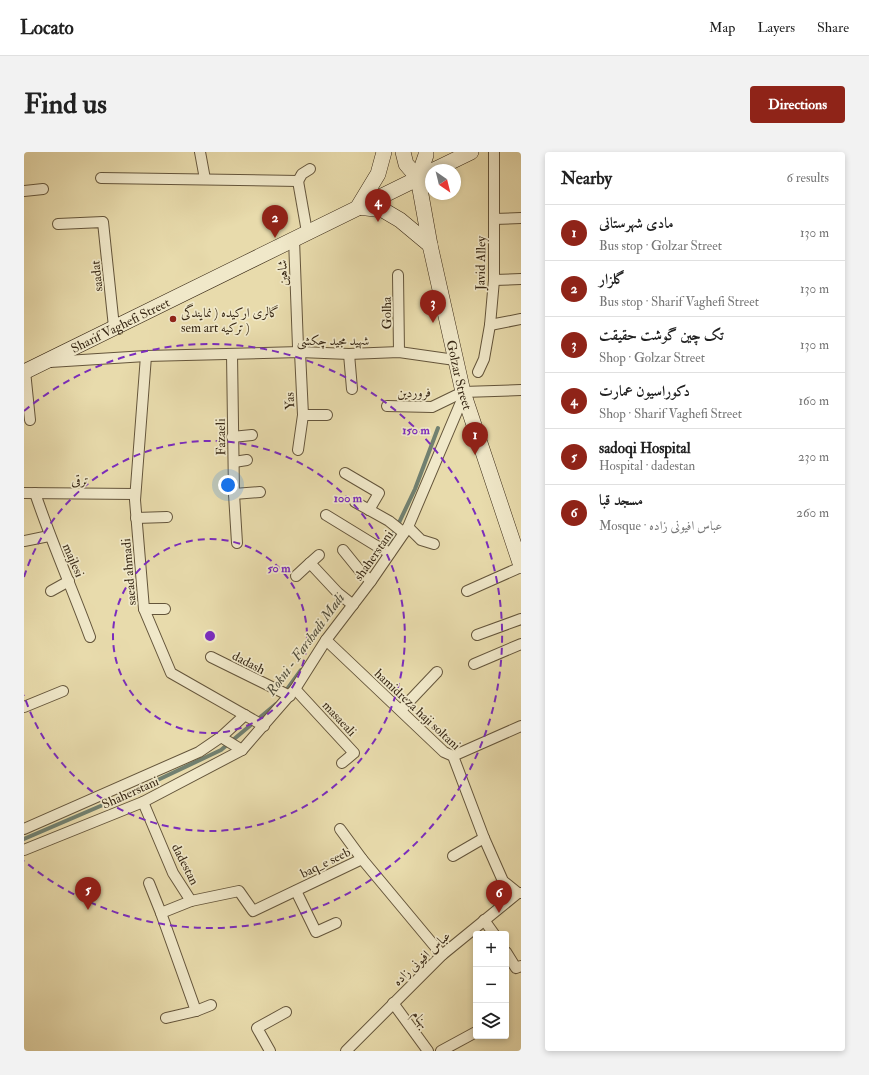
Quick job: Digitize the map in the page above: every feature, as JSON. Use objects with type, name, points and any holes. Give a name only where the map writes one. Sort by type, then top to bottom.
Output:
[{"type":"main road","points":[[384,152],[378,174],[358,208],[383,210],[400,220],[430,245]]},
{"type":"main road","points":[[403,152],[406,164],[424,175],[426,152]]},
{"type":"main road","points":[[446,164],[471,152]]},
{"type":"main road","name":"Sharif Vaghefi Street","points":[[24,372],[424,175]]},
{"type":"main road","name":"Golzar Street","points":[[424,175],[430,245],[463,394],[519,550],[521,566]]},
{"type":"street","points":[[200,152],[204,179]]},
{"type":"street","name":"Javid Alley","points":[[478,372],[484,359],[490,325],[494,280],[494,152]]},
{"type":"street","points":[[307,232],[298,181],[302,174],[310,169]]},
{"type":"street","points":[[101,178],[298,181]]},
{"type":"street","points":[[24,191],[43,189]]},
{"type":"street","points":[[494,219],[521,218]]},
{"type":"street","name":"saadat","points":[[58,224],[103,222],[114,327]]},
{"type":"street","name":"شاهین","points":[[294,239],[298,347],[300,352]]},
{"type":"street","name":"Golha","points":[[398,275],[399,352]]},
{"type":"street","points":[[494,280],[521,279]]},
{"type":"street","points":[[490,325],[521,319]]},
{"type":"street","name":"شهید مجید چکشی","points":[[43,362],[146,356],[300,352],[349,354],[399,352],[455,360]]},
{"type":"street","name":"Yas","points":[[298,450],[303,415],[300,352]]},
{"type":"street","name":"Fazaeli","points":[[232,354],[232,436],[237,543]]},
{"type":"street","points":[[349,354],[352,389]]},
{"type":"street","name":"saead ahmadi","points":[[146,356],[135,494],[144,609],[171,673],[264,726]]},
{"type":"street","points":[[24,372],[30,420]]},
{"type":"street","points":[[463,394],[521,390]]},
{"type":"street","name":"فروردین","points":[[387,406],[432,407],[463,394]]},
{"type":"street","name":"shaherstani","points":[[242,750],[293,693],[326,640],[371,581],[406,530],[463,394]]},
{"type":"street","points":[[303,415],[327,415]]},
{"type":"street","points":[[232,436],[252,435]]},
{"type":"street","points":[[234,462],[247,460]]},
{"type":"street","points":[[345,473],[380,493],[369,510]]},
{"type":"street","points":[[234,494],[260,492]]},
{"type":"street","name":"ترقی","points":[[24,493],[135,494]]},
{"type":"street","name":"majlesi","points":[[35,493],[49,536],[90,636]]},
{"type":"street","points":[[355,502],[406,530],[420,540],[434,544]]},
{"type":"street","points":[[326,515],[390,553]]},
{"type":"street","points":[[136,518],[167,517]]},
{"type":"street","points":[[24,541],[49,536]]},
{"type":"street","points":[[342,550],[360,571],[371,581]]},
{"type":"street","points":[[296,576],[319,555]]},
{"type":"street","points":[[310,564],[338,593],[353,605]]},
{"type":"street","points":[[467,591],[521,566]]},
{"type":"street","points":[[51,591],[69,582]]},
{"type":"street","points":[[144,609],[166,609]]},
{"type":"street","points":[[477,635],[521,619]]},
{"type":"street","name":"hamidreza haji soltani","points":[[326,640],[444,752],[453,756],[484,838],[503,881],[520,893]]},
{"type":"street","points":[[474,664],[521,644]]},
{"type":"street","name":"dadash","points":[[210,657],[276,690],[293,693]]},
{"type":"street","points":[[401,710],[437,672]]},
{"type":"street","points":[[24,707],[63,691]]},
{"type":"street","name":"masaeali","points":[[293,693],[354,753],[342,763]]},
{"type":"street","name":"Shaherstani","points":[[24,829],[199,752],[221,737],[245,715]]},
{"type":"street","points":[[453,756],[521,726]]},
{"type":"street","points":[[221,737],[242,750]]},
{"type":"street","name":"Shaherstani","points":[[24,850],[143,802],[242,750]]},
{"type":"street","name":"dadestan","points":[[143,802],[173,873],[191,901],[161,913]]},
{"type":"street","points":[[340,829],[362,859]]},
{"type":"street","points":[[453,856],[484,838]]},
{"type":"street","name":"baq_e seeb","points":[[191,901],[239,891],[253,911],[362,859],[442,955]]},
{"type":"street","points":[[148,883],[161,913],[196,1011]]},
{"type":"street","points":[[296,891],[316,932],[336,923]]},
{"type":"street","name":"عباس افیونی زاده","points":[[346,1051],[442,955],[484,920],[520,893]]},
{"type":"street","points":[[484,920],[492,931]]},
{"type":"street","points":[[509,957],[516,968],[521,966]]},
{"type":"street","name":"بهنام","points":[[393,1003],[428,1051]]},
{"type":"street","points":[[166,1018],[196,1011],[210,1005]]},
{"type":"street","points":[[270,1051],[257,1028],[286,1012]]},
{"type":"street","points":[[441,1051],[473,1034]]},
{"type":"waterway","name":"Rokni - Farshadi Madi","points":[[386,550],[415,489],[438,428]]},
{"type":"waterway","name":"Rokni - Farshadi Madi","points":[[285,692],[301,670]]},
{"type":"waterway","name":"Rokni - Farshadi Madi","points":[[24,839],[126,795],[221,750],[276,704]]},
{"type":"place","name":"دکوراسیون عمارت","points":[[378,222]]},
{"type":"place","name":"گلزار","points":[[275,238]]},
{"type":"place","name":"گالری ارکیده ( نمایندگی sem art ترکیه )","points":[[173,319]]},
{"type":"place","name":"تک چین گوشت حقیقت","points":[[433,323]]},
{"type":"place","name":"مادی شهرستانی","points":[[475,455]]},
{"type":"place","name":"sadoqi Hospital","points":[[88,910]]},
{"type":"place","name":"مسجد قبا","points":[[499,913]]}]
